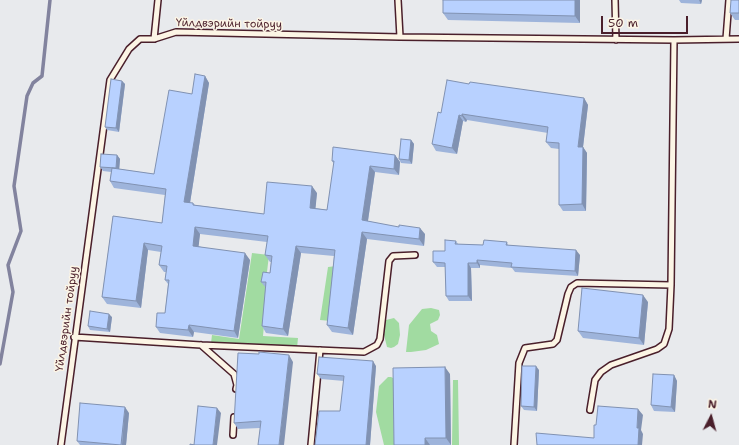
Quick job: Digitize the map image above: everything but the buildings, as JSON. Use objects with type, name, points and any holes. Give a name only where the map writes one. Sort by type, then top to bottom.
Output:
[{"type":"lane","points":[[154,39],[158,0]]},
{"type":"lane","points":[[398,0],[400,37]]},
{"type":"lane","points":[[615,0],[616,40]]},
{"type":"lane","points":[[726,39],[728,0]]},
{"type":"lane","name":"Үйлдвэрийн тойруу","points":[[61,445],[74,337],[110,80],[129,49],[140,39],[154,39],[176,32],[616,40],[739,39]]},
{"type":"lane","points":[[590,410],[595,380],[601,372],[611,365],[657,350],[664,344],[669,329],[671,285],[674,40]]},
{"type":"lane","points":[[74,337],[201,346],[364,352],[378,345],[380,339],[389,261],[393,256],[415,255]]},
{"type":"lane","points":[[514,445],[519,363],[525,348],[553,344],[557,340],[571,287],[577,283],[671,285]]},
{"type":"lane","points":[[201,346],[234,374],[237,385],[236,392]]},
{"type":"lane","points":[[311,445],[320,350]]},
{"type":"lane","points":[[233,436],[235,414]]},
{"type":"shaded area","points":[[0,0],[739,0],[739,445],[0,445]]},
{"type":"green space","points":[[252,253],[269,255],[265,289],[267,292],[263,336],[298,338],[297,348],[211,343],[212,335],[239,339]]},
{"type":"green space","points":[[337,266],[331,321],[320,320],[328,267]]},
{"type":"green space","points":[[431,308],[439,310],[440,315],[438,320],[430,324],[431,331],[437,335],[439,344],[426,350],[406,352],[409,325],[422,309]]},
{"type":"green space","points":[[394,318],[399,323],[400,335],[398,344],[391,348],[387,347],[382,327],[386,320]]},
{"type":"green space","points":[[388,377],[395,379],[396,445],[384,445],[376,412],[379,386]]},
{"type":"green space","points":[[453,380],[458,380],[459,445],[452,445]]},
{"type":"waterway","points":[[0,364],[13,292],[8,265],[21,231],[14,186],[27,96],[33,83],[42,76],[50,0]]}]
